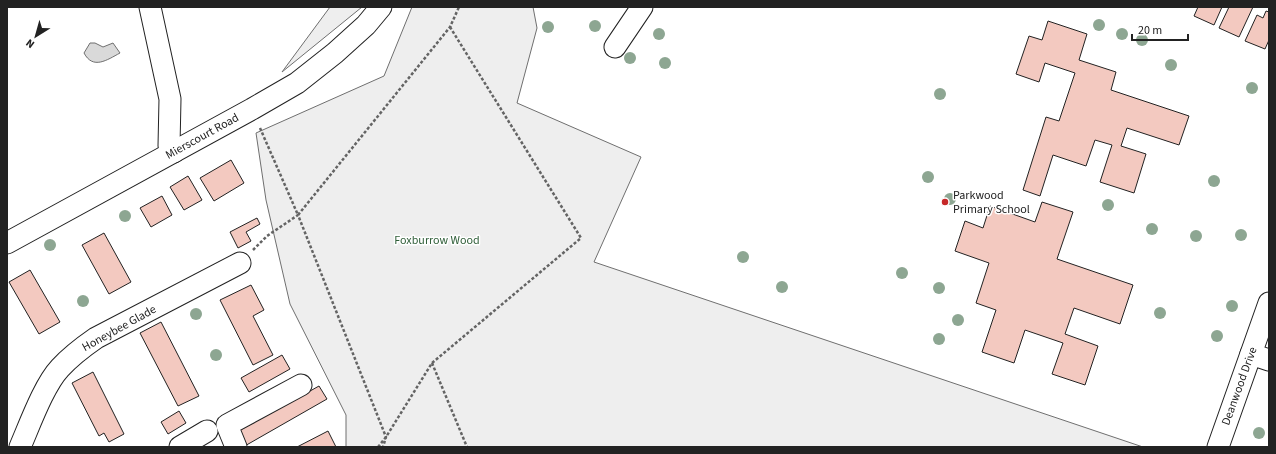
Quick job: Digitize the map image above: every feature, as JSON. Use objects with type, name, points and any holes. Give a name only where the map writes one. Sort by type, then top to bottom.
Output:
[{"type":"street","points":[[150,7],[170,99],[169,146],[174,152]]},
{"type":"street","name":"Mierscourt Road","points":[[7,243],[297,83],[335,53],[366,25],[381,7]]},
{"type":"street","points":[[615,47],[642,7]]},
{"type":"street","name":"Honeybee Glade","points":[[20,447],[48,386],[59,369],[75,353],[96,338],[240,263]]},
{"type":"street","name":"Deanwood Drive","points":[[1218,447],[1260,357],[1269,303]]},
{"type":"street","points":[[236,447],[226,425],[301,385]]},
{"type":"street","points":[[180,447],[207,431]]},
{"type":"path","points":[[240,263],[267,236],[298,215],[450,27],[459,7]]},
{"type":"path","points":[[378,447],[386,438],[432,363],[581,238],[450,27]]},
{"type":"path","points":[[252,109],[298,215],[386,438],[383,447]]},
{"type":"path","points":[[432,363],[467,447]]},
{"type":"green space","points":[[330,7],[362,7],[282,72]]},
{"type":"green space","name":"Foxburrow Wood","points":[[412,7],[533,7],[537,28],[517,103],[641,157],[594,262],[1143,447],[346,447],[346,415],[290,304],[266,200],[256,133],[384,76]]},
{"type":"shaded area","points":[[90,43],[95,43],[103,47],[113,43],[120,53],[105,61],[92,61],[84,53]]},
{"type":"building","points":[[1198,7],[1222,7],[1214,25],[1194,16]]},
{"type":"building","points":[[1229,7],[1253,7],[1239,37],[1219,28]]},
{"type":"building","points":[[1266,11],[1269,12],[1269,40],[1265,49],[1245,41],[1257,15],[1263,18]]},
{"type":"building","points":[[1048,21],[1087,34],[1079,60],[1116,72],[1111,90],[1189,116],[1179,145],[1127,128],[1121,146],[1146,154],[1134,193],[1100,182],[1112,145],[1095,140],[1086,166],[1053,155],[1040,196],[1023,190],[1046,117],[1059,121],[1075,73],[1045,63],[1039,82],[1016,74],[1029,36],[1042,40]]},
{"type":"building","points":[[231,160],[244,183],[214,201],[200,178]]},
{"type":"building","points":[[188,176],[202,200],[184,210],[170,187]]},
{"type":"building","points":[[162,196],[172,215],[151,227],[140,208]]},
{"type":"building","points":[[1042,202],[1073,212],[1057,259],[1133,285],[1120,324],[1074,308],[1065,334],[1098,346],[1085,385],[1052,374],[1063,343],[1025,330],[1014,363],[982,352],[996,310],[976,303],[989,263],[955,251],[965,221],[983,228],[990,206],[1035,222]]},
{"type":"building","points":[[257,218],[260,224],[246,232],[251,241],[238,248],[230,232]]},
{"type":"building","points":[[104,233],[131,282],[109,294],[82,245]]},
{"type":"building","points":[[30,270],[60,322],[39,334],[9,282]]},
{"type":"building","points":[[251,285],[264,310],[253,316],[273,355],[253,365],[220,300]]},
{"type":"building","points":[[161,322],[199,396],[178,406],[140,333]]},
{"type":"building","points":[[282,355],[290,369],[249,392],[241,378]]},
{"type":"building","points":[[93,372],[124,434],[109,442],[104,433],[99,436],[72,383]]},
{"type":"building","points":[[319,386],[327,399],[243,447],[235,433]]},
{"type":"building","points":[[179,411],[186,423],[168,434],[161,422]]},
{"type":"building","points":[[328,431],[336,447],[297,447]]},
{"type":"place","name":"Parkwood Primary School","points":[[945,202]]}]
